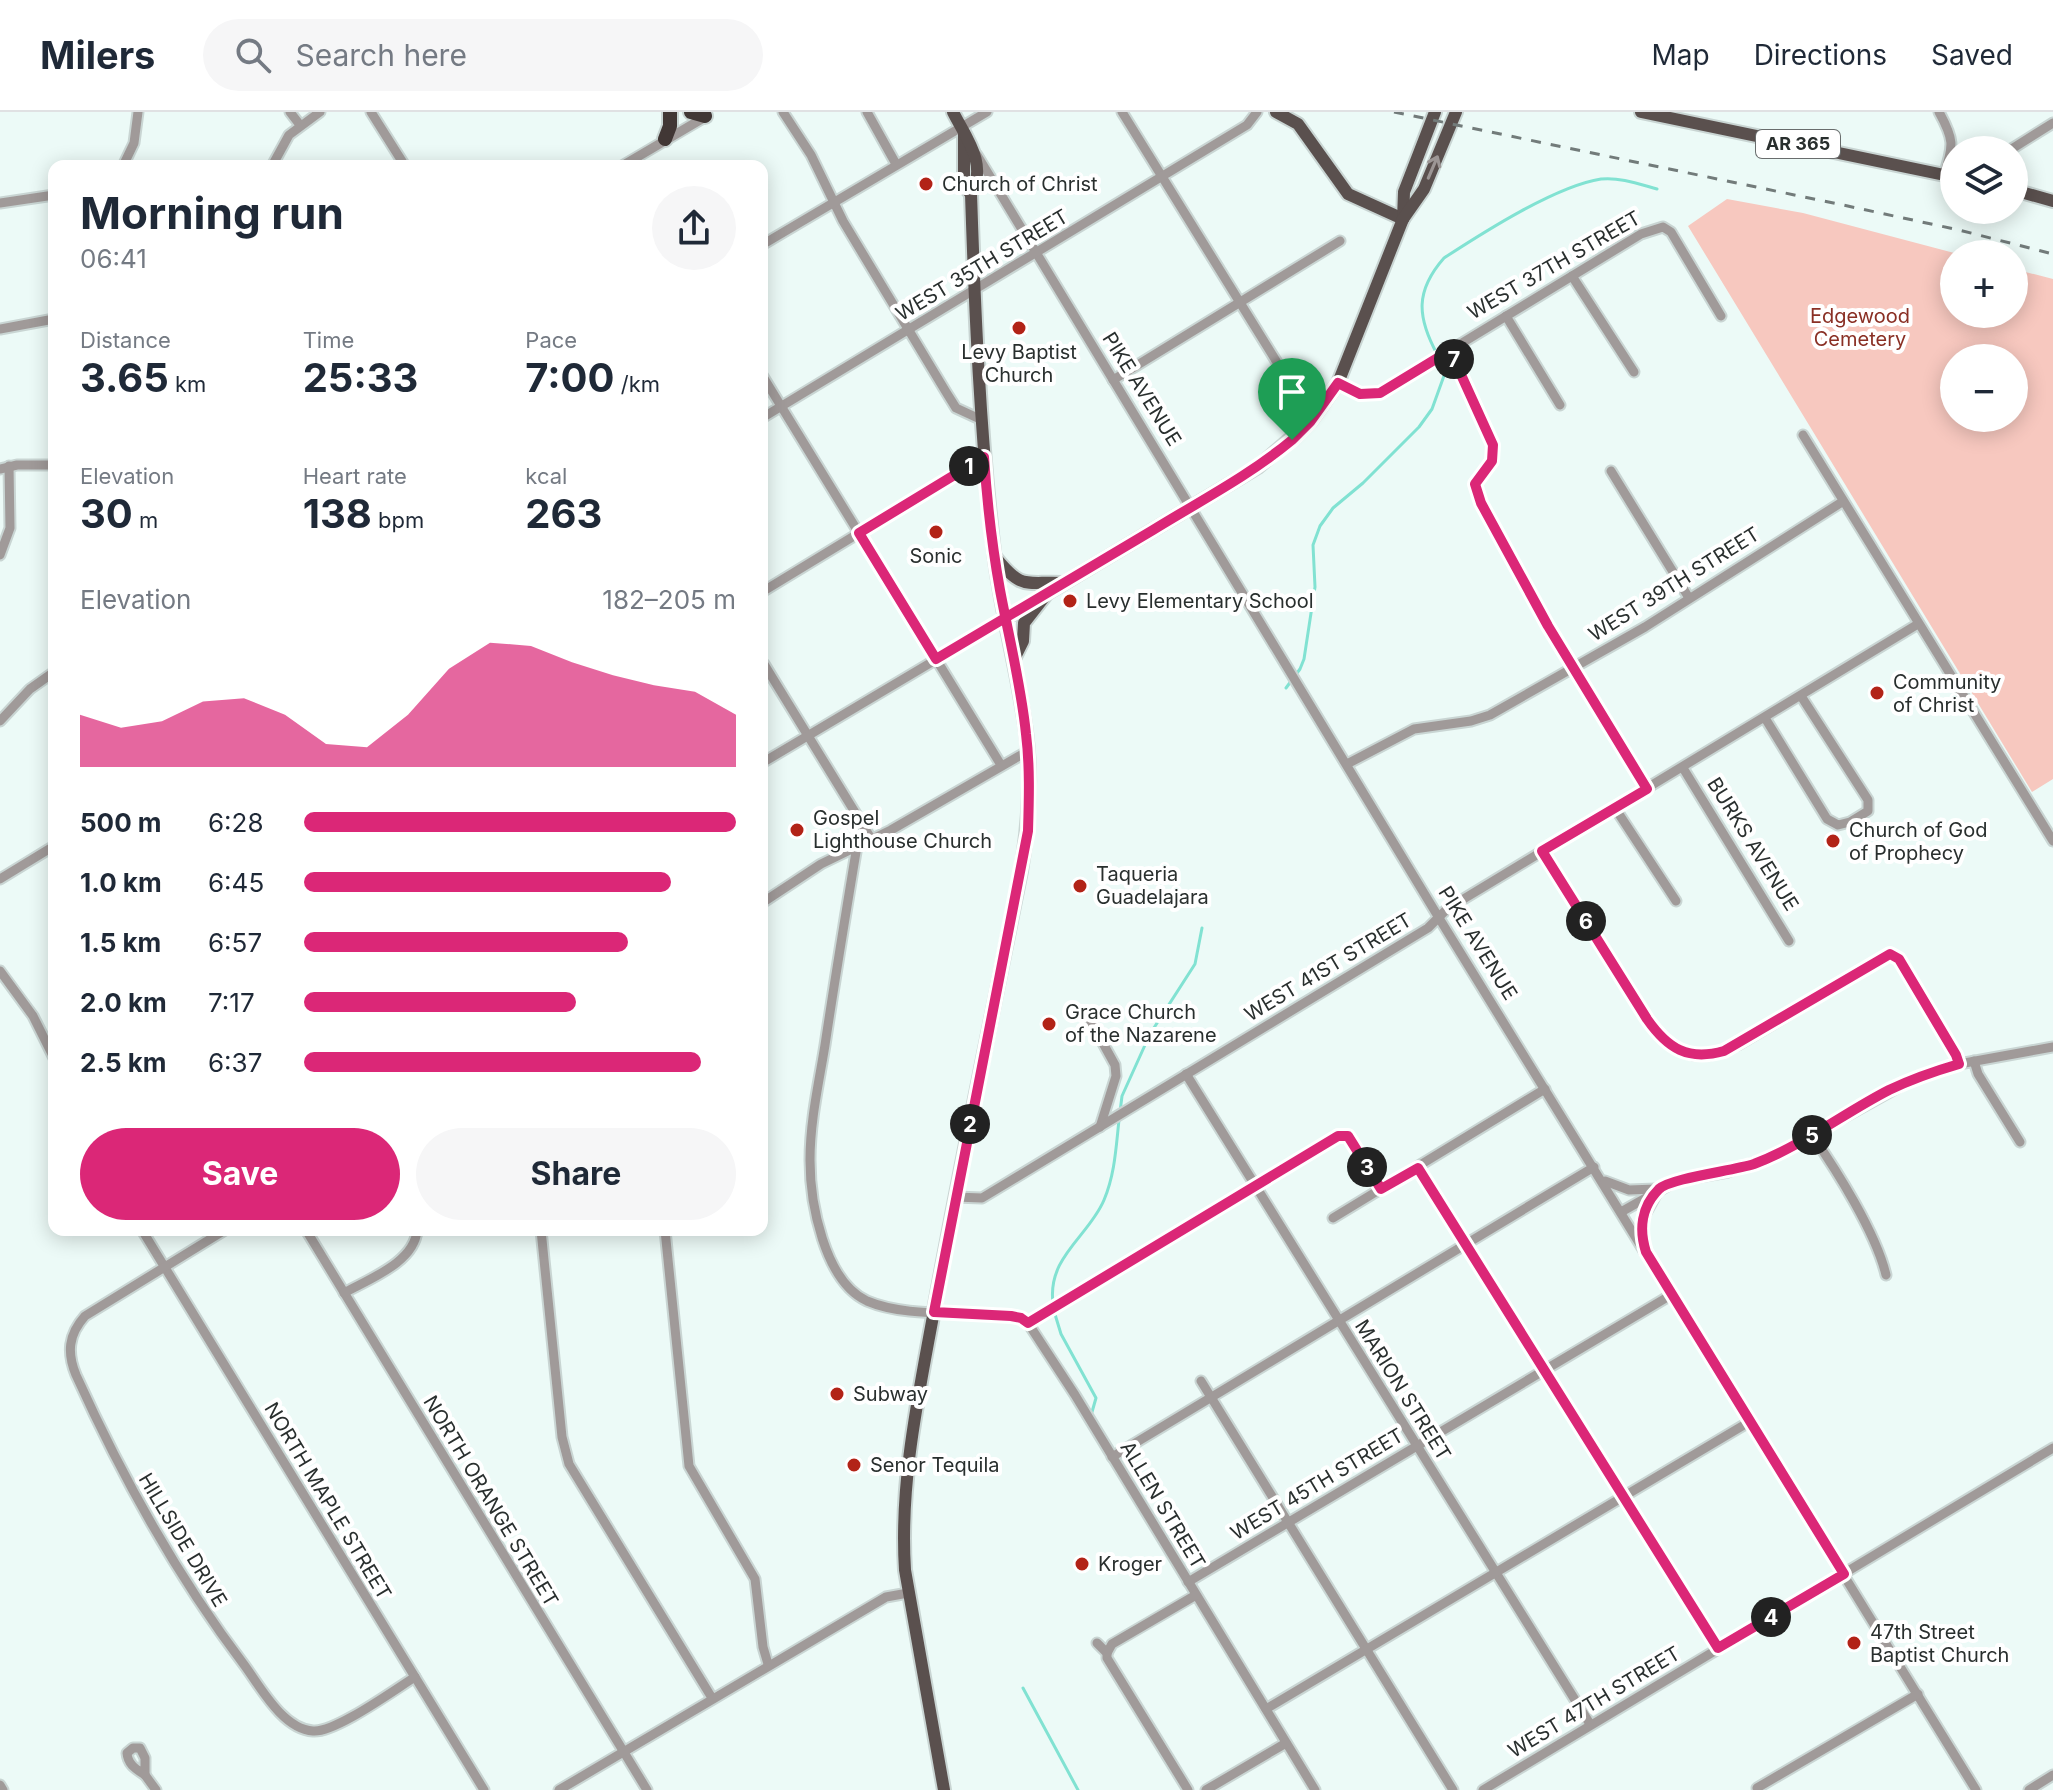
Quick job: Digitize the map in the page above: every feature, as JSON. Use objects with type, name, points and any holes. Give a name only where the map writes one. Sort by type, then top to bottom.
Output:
[{"type":"highway","points":[[665,139],[670,126],[670,112]]},
{"type":"main road","name":"PIKE AVENUE","points":[[953,112],[976,153]]},
{"type":"main road","points":[[1276,112],[1298,124],[1348,194],[1403,219]]},
{"type":"main road","points":[[1403,219],[1404,192],[1435,112]]},
{"type":"main road","points":[[1006,618],[1258,467],[1292,440],[1317,413],[1338,383],[1403,219],[1424,189],[1456,112]]},
{"type":"main road","name":"AR 365","points":[[1641,112],[1940,174]]},
{"type":"main road","points":[[962,130],[964,186],[971,194]]},
{"type":"main road","points":[[944,1790],[908,1593],[903,1538],[905,1480],[955,1197],[1028,831],[1030,789],[1028,751],[995,556],[984,457],[971,194],[976,186],[976,153]]},
{"type":"main road","points":[[2028,194],[2053,201]]},
{"type":"main road","points":[[995,556],[1015,579],[1025,583],[1063,583]]},
{"type":"main road","points":[[1014,659],[1023,641],[1024,623],[1047,592]]},
{"type":"street","points":[[126,160],[134,143],[138,112]]},
{"type":"street","points":[[290,112],[300,125]]},
{"type":"street","points":[[275,160],[285,140],[320,112]]},
{"type":"street","points":[[371,112],[401,160]]},
{"type":"street","points":[[783,112],[811,155],[843,221],[956,408],[982,420]]},
{"type":"street","points":[[867,112],[896,164]]},
{"type":"street","points":[[768,241],[896,164],[962,130],[987,112]]},
{"type":"street","points":[[1122,112],[1291,385]]},
{"type":"street","name":"WEST 35TH STREET","points":[[768,414],[1247,125],[1257,112]]},
{"type":"street","points":[[1939,112],[1949,136]]},
{"type":"street","points":[[632,160],[703,113]]},
{"type":"street","points":[[2028,139],[2053,123]]},
{"type":"street","name":"PIKE AVENUE","points":[[976,153],[1439,918],[1976,1790]]},
{"type":"street","points":[[0,203],[48,196]]},
{"type":"street","name":"WEST 37TH STREET","points":[[1338,383],[1360,394],[1380,393],[1641,234],[1666,227],[1721,316]]},
{"type":"street","points":[[1113,380],[1340,241]]},
{"type":"street","points":[[1572,276],[1634,372]]},
{"type":"street","points":[[1506,316],[1560,405]]},
{"type":"street","points":[[0,329],[48,320]]},
{"type":"street","points":[[1447,351],[1493,445],[1492,461],[1475,484],[1476,492],[1573,666],[1647,789]]},
{"type":"street","points":[[768,385],[1001,765]]},
{"type":"street","points":[[1803,435],[2053,841]]},
{"type":"street","points":[[768,588],[984,457]]},
{"type":"street","points":[[0,555],[10,528],[5,468],[48,465]]},
{"type":"street","points":[[1611,471],[1689,598]]},
{"type":"street","name":"WEST 39TH STREET","points":[[1347,764],[1414,729],[1471,721],[1490,715],[1645,627],[1842,502]]},
{"type":"street","points":[[768,759],[1006,618]]},
{"type":"street","name":"WEST 41ST STREET","points":[[955,1197],[982,1198],[1428,928],[1447,909],[1918,624]]},
{"type":"street","points":[[768,670],[872,840]]},
{"type":"street","points":[[0,721],[30,689],[48,676]]},
{"type":"street","points":[[1765,718],[1827,819],[1838,825],[1868,811],[1868,800],[1801,696]]},
{"type":"street","points":[[768,899],[821,864],[872,840],[1028,751]]},
{"type":"street","name":"BURKS AVENUE","points":[[1683,768],[1789,941]]},
{"type":"street","points":[[1615,808],[1676,901]]},
{"type":"street","points":[[857,846],[812,1125],[810,1159],[814,1205],[831,1259],[848,1287],[866,1300],[879,1305],[934,1312],[1011,1316],[1028,1323],[1338,1136],[1345,1135],[1381,1189]]},
{"type":"street","points":[[0,879],[48,850]]},
{"type":"street","points":[[1542,851],[1653,1027],[1672,1045],[1693,1055],[1710,1055],[1738,1045],[1884,955],[1893,955],[1899,959],[1944,1033],[1959,1064]]},
{"type":"street","points":[[0,971],[33,1016],[48,1046]]},
{"type":"street","points":[[1088,1016],[1115,1065],[1116,1076],[1105,1124]]},
{"type":"street","points":[[1621,1212],[1676,1181],[1747,1166],[1778,1154],[1890,1090],[1959,1064],[2053,1047]]},
{"type":"street","points":[[1974,1061],[1978,1074],[2020,1142]]},
{"type":"street","name":"MARION STREET","points":[[1186,1074],[1590,1724]]},
{"type":"street","points":[[1333,1218],[1545,1089]]},
{"type":"street","points":[[1812,1135],[1833,1166],[1882,1257],[1886,1275]]},
{"type":"street","points":[[1112,1457],[1594,1167]]},
{"type":"street","points":[[1418,1168],[1718,1648]]},
{"type":"street","points":[[1602,1179],[1629,1190],[1660,1189]]},
{"type":"street","points":[[1646,1252],[1641,1235],[1642,1220],[1660,1189]]},
{"type":"street","name":"NORTH MAPLE STREET","points":[[146,1236],[484,1790]]},
{"type":"street","points":[[165,1267],[215,1236]]},
{"type":"street","name":"NORTH ORANGE STREET","points":[[310,1236],[647,1790]]},
{"type":"street","points":[[344,1293],[407,1255],[416,1236]]},
{"type":"street","points":[[542,1236],[564,1450],[574,1474],[712,1698]]},
{"type":"street","points":[[666,1236],[689,1466],[755,1579],[768,1664]]},
{"type":"street","name":"HILLSIDE DRIVE","points":[[165,1267],[85,1316],[73,1333],[69,1352],[101,1431],[168,1555],[250,1673],[297,1728],[319,1731],[330,1728],[415,1677]]},
{"type":"street","name":"WEST 45TH STREET","points":[[1188,1582],[1671,1295]]},
{"type":"street","name":"ALLEN STREET","points":[[1028,1323],[1315,1790]]},
{"type":"street","points":[[1201,1381],[1453,1790]]},
{"type":"street","points":[[1266,1709],[1749,1422]]},
{"type":"street","name":"WEST 47TH STREET","points":[[1483,1790],[2053,1448]]},
{"type":"street","points":[[559,1790],[886,1597],[908,1593]]},
{"type":"street","points":[[1188,1790],[1107,1658],[1107,1653],[1112,1644],[1196,1595]]},
{"type":"street","points":[[1097,1643],[1107,1653]]},
{"type":"street","points":[[1757,1788],[1918,1694]]},
{"type":"street","points":[[1206,1790],[1286,1743]]},
{"type":"street","points":[[145,1775],[156,1790]]},
{"type":"street","points":[[2029,1790],[2053,1775]]},
{"type":"green space","name":"Edgewood Cemetery","points":[[1727,199],[1803,213],[1940,249],[1940,328],[2028,328],[2028,273],[2053,279],[2053,779],[2032,792],[1688,226]]},
{"type":"waterway","points":[[1437,354],[1426,328],[1422,304],[1428,282],[1444,258],[1521,211],[1583,183],[1615,179],[1657,189]]},
{"type":"waterway","points":[[1286,688],[1304,659],[1315,587],[1313,545],[1320,526],[1333,508],[1419,427],[1432,409],[1445,373],[1440,361]]},
{"type":"waterway","points":[[1120,1112],[1122,1096],[1150,1034],[1195,964],[1202,928]]},
{"type":"waterway","points":[[1053,1303],[1056,1273],[1097,1213],[1108,1190],[1119,1120]]},
{"type":"waterway","points":[[1054,1311],[1061,1334],[1096,1398],[1092,1412]]},
{"type":"waterway","points":[[1023,1688],[1078,1790]]},
{"type":"railway","points":[[1394,112],[1843,205],[2053,254]]},
{"type":"place","name":"Church of Christ","points":[[926,184]]},
{"type":"place","name":"Levy Baptist Church","points":[[1019,328]]},
{"type":"place","name":"Sonic","points":[[936,532]]},
{"type":"place","name":"Levy Elementary School","points":[[1070,601]]},
{"type":"place","name":"Community of Christ","points":[[1877,693]]},
{"type":"place","name":"Gospel Lighthouse Church","points":[[797,830]]},
{"type":"place","name":"Church of God of Prophecy","points":[[1833,841]]},
{"type":"place","name":"Taqueria Guadelajara","points":[[1080,886]]},
{"type":"place","name":"Grace Church of the Nazarene","points":[[1049,1024]]},
{"type":"place","name":"Subway","points":[[837,1394]]},
{"type":"place","name":"Senor Tequila","points":[[854,1465]]},
{"type":"place","name":"Kroger","points":[[1082,1564]]},
{"type":"place","name":"47th Street Baptist Church","points":[[1854,1643]]},
{"type":"route","points":[[1292,440],[1258,467],[1006,618],[936,659],[859,533],[984,457],[1000,590],[1006,618],[1014,659],[1026,733],[1030,789],[1028,831],[934,1312],[1011,1316],[1028,1323],[1338,1136],[1348,1136],[1381,1189],[1418,1168],[1718,1648],[1844,1574],[1646,1252],[1641,1235],[1647,1207],[1660,1189],[1669,1184],[1728,1172],[1778,1154],[1890,1090],[1959,1064],[1956,1055],[1899,959],[1890,954],[1724,1051],[1701,1056],[1688,1054],[1659,1035],[1542,851],[1647,789],[1548,626],[1476,492],[1475,484],[1492,461],[1493,445],[1453,357],[1449,351],[1380,393],[1360,394],[1338,383],[1310,422],[1292,440]]}]
